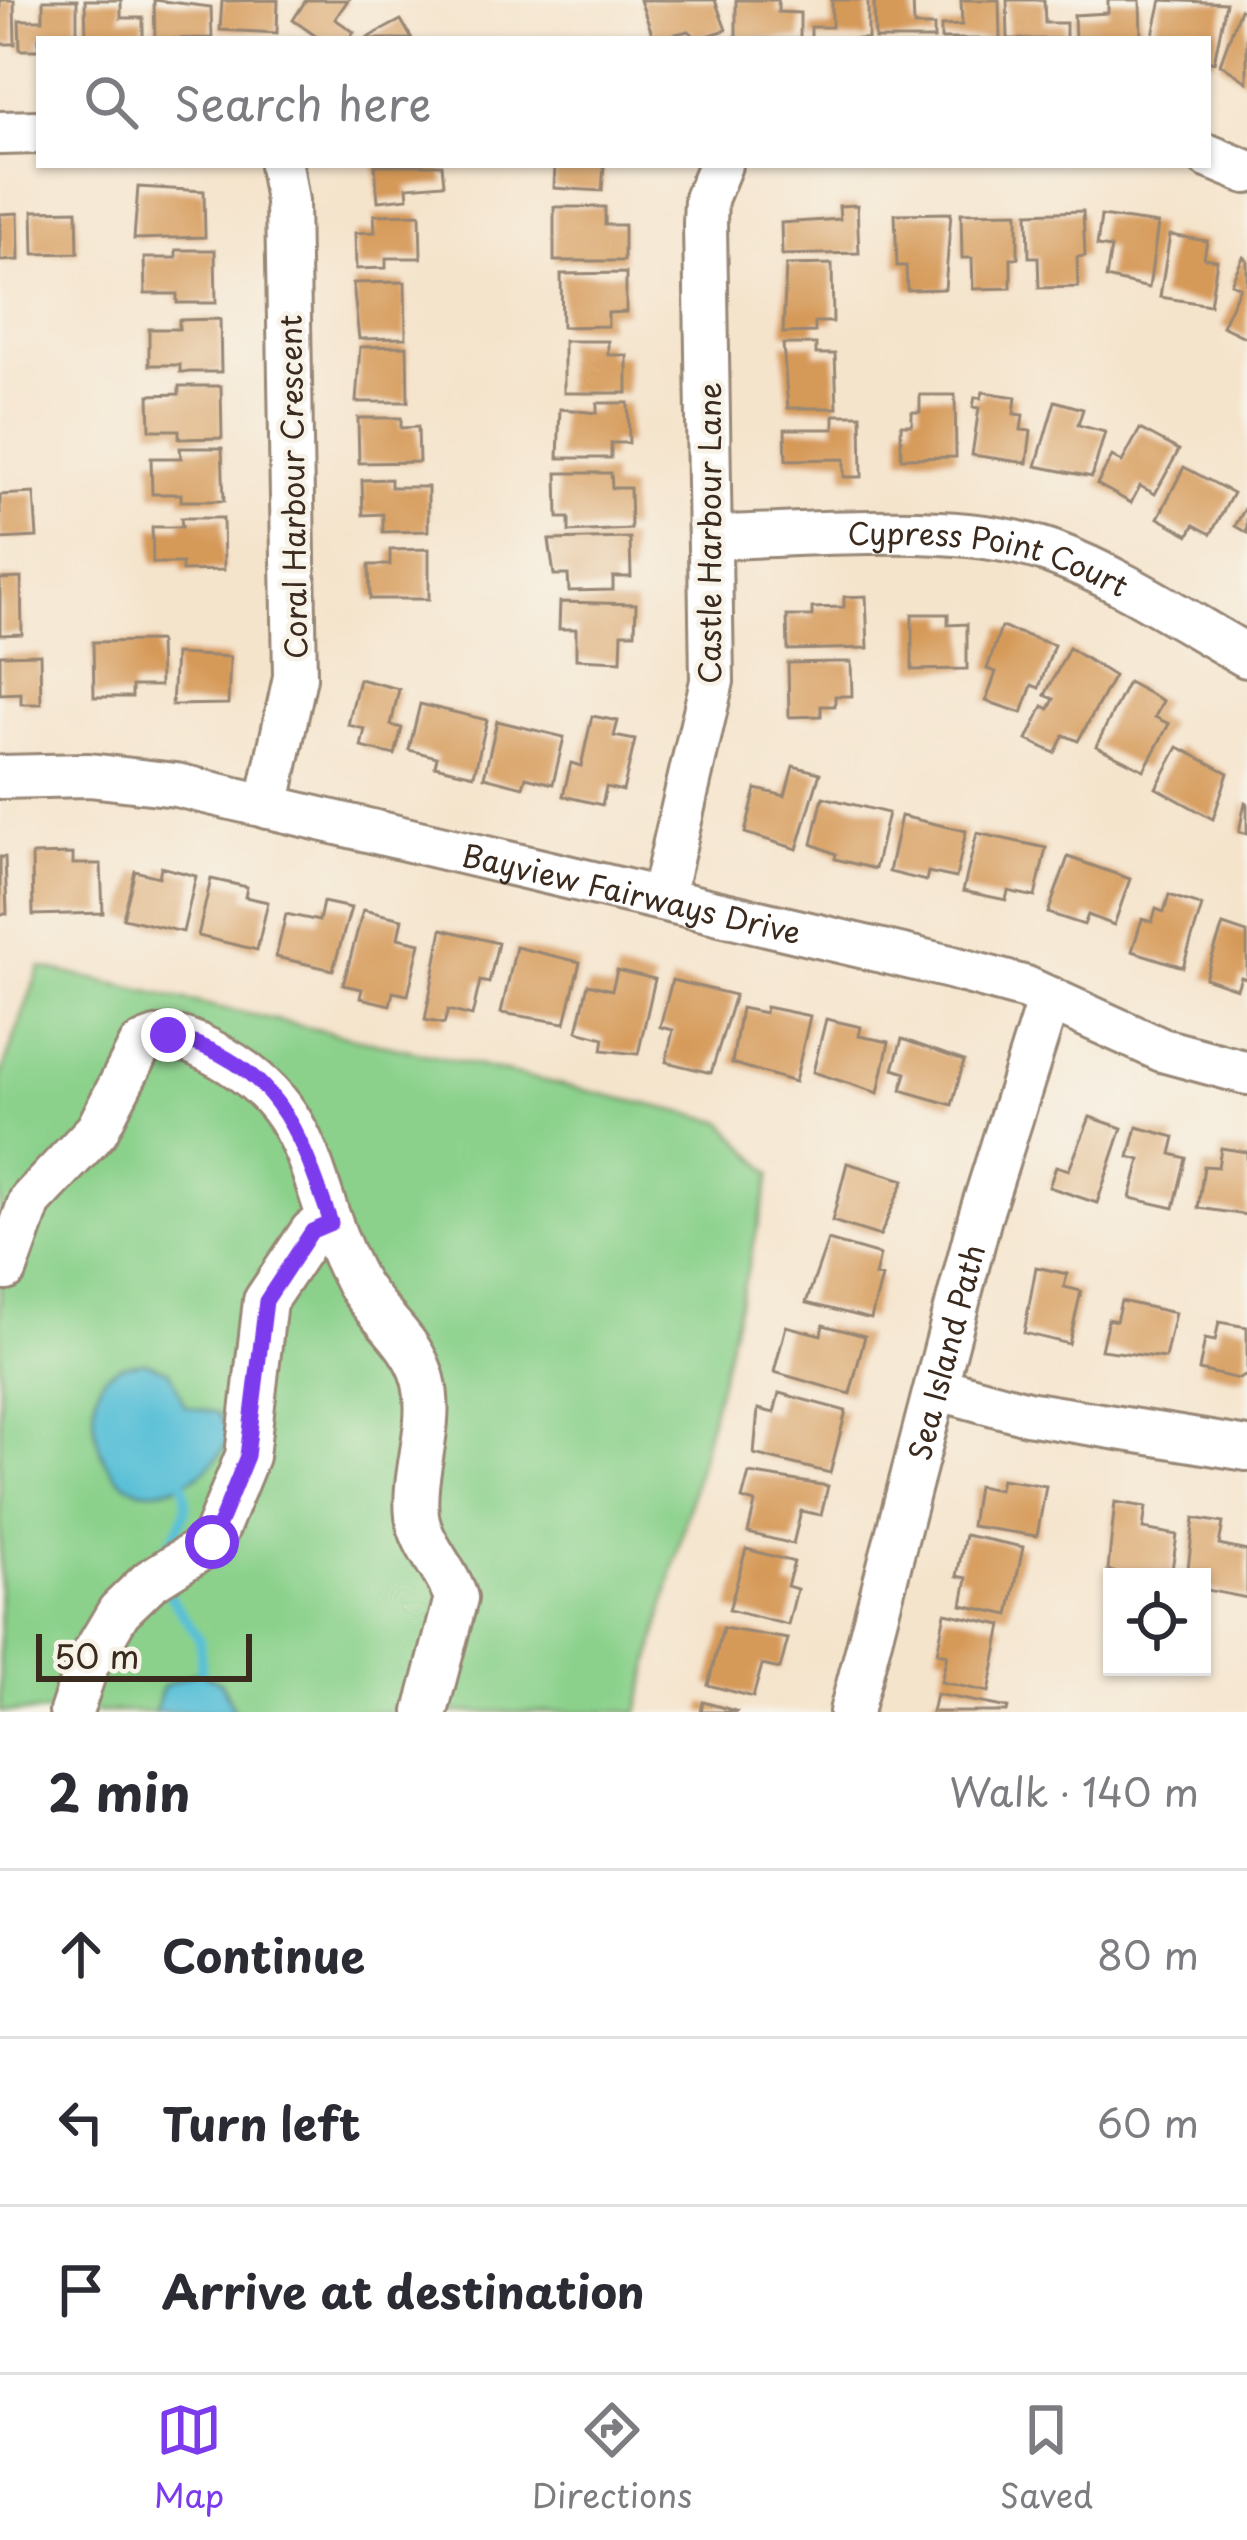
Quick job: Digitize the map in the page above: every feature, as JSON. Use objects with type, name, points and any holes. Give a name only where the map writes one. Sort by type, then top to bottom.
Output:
[{"type":"street","points":[[0,133],[36,132]]},
{"type":"street","points":[[1211,157],[1247,172]]},
{"type":"street","name":"Coral Harbour Crescent","points":[[267,806],[295,677],[287,201],[282,168]]},
{"type":"street","name":"Castle Harbour Lane","points":[[662,899],[712,680],[705,223],[706,199],[719,168]]},
{"type":"street","name":"Cypress Point Court","points":[[710,537],[965,536],[1025,544],[1101,574],[1247,656]]},
{"type":"street","name":"Bayview Fairways Drive","points":[[0,777],[134,778],[950,967],[1049,998],[1162,1050],[1247,1073]]},
{"type":"street","name":"Sea Island Path","points":[[851,1712],[980,1217],[1049,998]]},
{"type":"street","points":[[6,1269],[29,1202],[97,1130],[140,1046],[168,1035],[246,1070],[278,1096],[356,1281],[398,1334],[423,1379],[426,1406],[416,1512],[420,1533],[456,1598],[426,1712]]},
{"type":"street","points":[[71,1712],[106,1634],[159,1577],[212,1542],[247,1456],[263,1315],[272,1287],[312,1231],[331,1223]]},
{"type":"street","points":[[937,1388],[1027,1413],[1247,1449]]},
{"type":"green space","points":[[40,967],[722,1121],[771,1174],[638,1712],[0,1712],[0,1078]]},
{"type":"water","points":[[145,1362],[170,1371],[185,1406],[217,1413],[229,1431],[219,1456],[197,1476],[154,1491],[126,1484],[113,1473],[95,1424],[104,1376],[122,1365]]},
{"type":"water","points":[[198,1672],[221,1682],[235,1712],[155,1712],[163,1686]]},
{"type":"building","points":[[0,0],[14,0],[15,44],[0,44]]},
{"type":"building","points":[[43,0],[77,0],[77,36],[36,36],[36,50],[20,50],[19,20],[43,20]]},
{"type":"building","points":[[85,0],[121,0],[121,18],[143,18],[143,36],[86,36]]},
{"type":"building","points":[[154,0],[211,7],[212,36],[155,36]]},
{"type":"building","points":[[278,0],[277,33],[220,30],[222,1]]},
{"type":"building","points":[[306,0],[348,0],[335,19],[354,32],[351,36],[316,36],[293,20]]},
{"type":"building","points":[[640,0],[715,0],[726,30],[707,36],[689,31],[653,36]]},
{"type":"building","points":[[736,0],[778,0],[778,12],[800,13],[800,36],[736,36]]},
{"type":"building","points":[[832,0],[868,0],[868,36],[811,36],[811,27],[832,27]]},
{"type":"building","points":[[874,0],[913,0],[914,26],[934,26],[934,36],[875,36]]},
{"type":"building","points":[[961,0],[999,0],[1000,36],[941,36],[941,26],[962,25]]},
{"type":"building","points":[[1007,0],[1044,0],[1045,23],[1066,23],[1066,36],[1008,36]]},
{"type":"building","points":[[1108,0],[1140,0],[1141,36],[1075,36],[1074,15],[1108,13]]},
{"type":"building","points":[[1161,0],[1226,3],[1214,62],[1211,36],[1153,36]]},
{"type":"building","points":[[1240,9],[1247,12],[1247,82],[1220,64]]},
{"type":"building","points":[[401,20],[410,36],[371,36]]},
{"type":"building","points":[[375,168],[442,168],[444,184],[407,187],[408,198],[378,201]]},
{"type":"building","points":[[555,168],[604,168],[602,191],[554,188]]},
{"type":"building","points":[[138,187],[204,191],[205,237],[134,239]]},
{"type":"building","points":[[857,205],[859,253],[782,255],[781,223],[840,219],[839,206]]},
{"type":"building","points":[[554,207],[605,207],[605,225],[624,225],[624,261],[554,261]]},
{"type":"building","points":[[77,210],[78,253],[34,254],[33,211]]},
{"type":"building","points":[[1083,211],[1085,256],[1077,257],[1078,287],[1039,288],[1038,257],[1029,257],[1028,213]]},
{"type":"building","points":[[1018,212],[1018,258],[1011,258],[1011,288],[973,289],[972,258],[962,258],[961,213]]},
{"type":"building","points":[[18,213],[19,260],[0,261],[0,214]]},
{"type":"building","points":[[951,213],[945,289],[907,290],[906,266],[897,266],[895,214]]},
{"type":"building","points":[[420,214],[421,258],[386,258],[386,268],[356,269],[355,233],[375,232],[374,215]]},
{"type":"building","points":[[1101,216],[1158,224],[1149,288],[1106,278],[1111,248],[1097,246]]},
{"type":"building","points":[[1170,235],[1207,241],[1204,258],[1217,260],[1210,305],[1160,297]]},
{"type":"building","points":[[176,250],[215,250],[216,303],[177,303],[177,294],[145,294],[144,258],[176,258]]},
{"type":"building","points":[[1243,257],[1247,260],[1247,338],[1222,326],[1240,287],[1231,283]]},
{"type":"building","points":[[832,264],[833,322],[815,322],[815,332],[783,333],[786,265]]},
{"type":"building","points":[[626,273],[626,312],[608,313],[608,326],[562,327],[561,274]]},
{"type":"building","points":[[405,282],[406,338],[359,339],[353,283]]},
{"type":"building","points":[[220,319],[221,372],[180,372],[180,365],[149,365],[149,329],[179,329],[179,320]]},
{"type":"building","points":[[564,341],[608,341],[608,355],[627,355],[627,393],[564,393]]},
{"type":"building","points":[[783,344],[816,344],[816,354],[835,354],[837,408],[788,408]]},
{"type":"building","points":[[407,346],[408,402],[356,402],[360,347]]},
{"type":"building","points":[[179,386],[221,386],[222,438],[179,439],[179,430],[150,430],[149,395],[179,394]]},
{"type":"building","points":[[983,392],[1016,397],[1014,414],[1023,415],[1021,430],[1031,431],[1027,463],[972,455],[979,408],[973,407],[975,397],[981,398]]},
{"type":"building","points":[[920,395],[955,395],[956,457],[901,458],[901,425],[912,425],[912,412],[920,412]]},
{"type":"building","points":[[1055,401],[1083,409],[1078,425],[1105,432],[1092,477],[1036,466]]},
{"type":"building","points":[[597,403],[628,403],[629,443],[611,443],[611,458],[558,458],[560,409],[597,413]]},
{"type":"building","points":[[834,415],[861,415],[862,477],[844,477],[844,459],[786,460],[785,429],[834,429]]},
{"type":"building","points":[[358,418],[401,418],[401,428],[418,427],[419,462],[359,463]]},
{"type":"building","points":[[1140,429],[1179,450],[1155,494],[1140,486],[1131,503],[1097,484],[1112,456],[1122,462]]},
{"type":"building","points":[[180,448],[222,448],[224,501],[181,501],[181,494],[152,494],[151,458],[181,458]]},
{"type":"building","points":[[1184,467],[1233,493],[1211,534],[1194,525],[1189,535],[1158,518]]},
{"type":"building","points":[[557,473],[611,473],[612,488],[630,488],[631,529],[569,532],[569,518],[558,518]]},
{"type":"building","points":[[391,479],[391,487],[428,487],[428,531],[383,532],[383,514],[363,515],[362,480]]},
{"type":"building","points":[[34,493],[37,537],[0,539],[0,495]]},
{"type":"building","points":[[1247,505],[1247,533],[1235,526]]},
{"type":"building","points":[[181,518],[223,518],[224,570],[182,571],[182,563],[153,563],[152,527],[182,527]]},
{"type":"building","points":[[630,538],[631,577],[613,577],[613,590],[569,591],[568,575],[554,575],[549,540]]},
{"type":"building","points":[[429,549],[429,599],[370,599],[369,565],[390,565],[390,550]]},
{"type":"building","points":[[21,578],[22,634],[0,635],[0,579]]},
{"type":"building","points":[[866,596],[868,648],[788,650],[787,616],[812,616],[812,608],[844,607],[844,597]]},
{"type":"building","points":[[560,602],[636,604],[635,633],[622,633],[621,661],[576,659],[576,629],[559,629]]},
{"type":"building","points":[[912,614],[948,614],[948,625],[967,624],[967,669],[912,670]]},
{"type":"building","points":[[1001,627],[1054,645],[1039,688],[1032,685],[1022,713],[986,701],[996,672],[987,669]]},
{"type":"building","points":[[159,641],[160,686],[132,686],[132,697],[94,697],[93,642]]},
{"type":"building","points":[[1069,648],[1114,676],[1078,741],[1064,735],[1055,753],[1027,740],[1043,706],[1049,709],[1054,699],[1045,695]]},
{"type":"building","points":[[40,654],[41,704],[21,704],[21,693],[0,694],[0,655]]},
{"type":"building","points":[[175,654],[230,657],[228,704],[172,705]]},
{"type":"building","points":[[851,662],[852,696],[835,696],[835,706],[821,706],[821,716],[789,717],[788,663]]},
{"type":"building","points":[[359,679],[399,689],[391,725],[402,728],[395,755],[361,747],[365,729],[348,725]]},
{"type":"building","points":[[1128,682],[1163,701],[1155,717],[1169,724],[1144,770],[1096,746]]},
{"type":"building","points":[[420,704],[487,720],[474,775],[435,766],[437,757],[409,750]]},
{"type":"building","points":[[592,716],[618,721],[614,736],[635,740],[623,791],[606,787],[602,805],[563,796],[571,763],[581,766]]},
{"type":"building","points":[[497,721],[564,737],[553,784],[526,777],[523,787],[484,777]]},
{"type":"building","points":[[1178,747],[1228,773],[1213,819],[1156,788]]},
{"type":"building","points":[[793,766],[820,773],[797,849],[745,833],[756,789],[785,796]]},
{"type":"building","points":[[823,797],[888,813],[875,869],[835,859],[836,854],[812,844]]},
{"type":"building","points":[[1247,803],[1247,834],[1239,832]]},
{"type":"building","points":[[901,816],[966,831],[956,878],[928,872],[926,881],[889,872]]},
{"type":"building","points":[[977,833],[1046,848],[1035,897],[1008,891],[1006,900],[963,891]]},
{"type":"building","points":[[73,854],[73,864],[101,864],[103,913],[33,915],[32,855]]},
{"type":"building","points":[[0,857],[5,857],[7,914],[0,914]]},
{"type":"building","points":[[1068,857],[1130,879],[1114,925],[1088,915],[1084,925],[1048,913]]},
{"type":"building","points":[[161,867],[196,876],[183,932],[123,918],[135,871],[159,877]]},
{"type":"building","points":[[211,879],[247,887],[245,897],[268,902],[257,950],[198,936]]},
{"type":"building","points":[[1169,895],[1202,906],[1183,967],[1132,951],[1142,919],[1152,922],[1156,909],[1164,912]]},
{"type":"building","points":[[323,902],[351,908],[333,970],[276,957],[286,914],[319,921]]},
{"type":"building","points":[[363,910],[402,919],[398,938],[420,943],[408,995],[393,992],[390,1005],[360,998],[362,989],[343,985]]},
{"type":"building","points":[[1223,925],[1247,933],[1247,979],[1241,977],[1237,989],[1205,978]]},
{"type":"building","points":[[442,929],[498,943],[489,983],[480,981],[472,1016],[448,1010],[444,1024],[425,1020]]},
{"type":"building","points":[[516,947],[580,962],[565,1023],[501,1013]]},
{"type":"building","points":[[617,970],[655,979],[638,1054],[602,1050],[604,1038],[577,1031],[588,984],[612,990]]},
{"type":"building","points":[[672,980],[735,995],[711,1073],[666,1062],[673,1030],[660,1027]]},
{"type":"building","points":[[766,1007],[810,1016],[795,1082],[732,1063],[741,1008],[765,1013]]},
{"type":"building","points":[[826,1019],[861,1027],[859,1036],[889,1042],[878,1093],[813,1072]]},
{"type":"building","points":[[902,1039],[964,1061],[952,1105],[901,1090],[906,1073],[893,1069]]},
{"type":"building","points":[[1090,1117],[1122,1128],[1097,1203],[1049,1187],[1056,1166],[1069,1170]]},
{"type":"building","points":[[1137,1127],[1175,1137],[1171,1154],[1186,1158],[1174,1208],[1130,1198],[1140,1160],[1129,1157]]},
{"type":"building","points":[[1221,1148],[1247,1152],[1247,1215],[1198,1208],[1204,1166],[1218,1167]]},
{"type":"building","points":[[847,1163],[904,1180],[880,1236],[832,1221]]},
{"type":"building","points":[[828,1240],[880,1255],[875,1276],[882,1277],[871,1319],[806,1303]]},
{"type":"building","points":[[1036,1267],[1067,1274],[1064,1287],[1081,1291],[1069,1344],[1024,1333]]},
{"type":"building","points":[[1121,1301],[1175,1313],[1165,1358],[1101,1350],[1108,1319],[1116,1321]]},
{"type":"building","points":[[1219,1322],[1247,1327],[1247,1375],[1239,1379],[1199,1370],[1205,1339],[1215,1341]]},
{"type":"building","points":[[823,1325],[865,1336],[850,1394],[774,1372],[786,1326],[821,1335]]},
{"type":"building","points":[[779,1393],[846,1411],[830,1473],[754,1454],[758,1409],[774,1413]]},
{"type":"building","points":[[749,1473],[828,1486],[821,1515],[801,1511],[793,1544],[748,1533],[755,1503],[742,1499]]},
{"type":"building","points":[[1001,1479],[1046,1486],[1037,1536],[971,1526],[977,1486],[999,1490]]},
{"type":"building","points":[[1115,1502],[1146,1507],[1143,1529],[1177,1535],[1172,1568],[1108,1568]]},
{"type":"building","points":[[1194,1518],[1223,1523],[1219,1545],[1247,1551],[1247,1598],[1211,1591],[1211,1568],[1188,1568]]},
{"type":"building","points":[[965,1535],[1023,1547],[1009,1615],[962,1605],[967,1578],[957,1576]]},
{"type":"building","points":[[746,1549],[794,1562],[787,1586],[797,1589],[788,1625],[729,1610]]},
{"type":"building","points":[[945,1613],[1002,1625],[989,1692],[941,1682],[947,1655],[937,1653]]},
{"type":"building","points":[[723,1628],[788,1639],[780,1669],[762,1665],[753,1697],[708,1685]]},
{"type":"building","points":[[936,1694],[1008,1708],[1007,1712],[932,1712]]},
{"type":"building","points":[[703,1702],[736,1711],[701,1712]]},
{"type":"waterway","points":[[163,1553],[185,1511],[183,1482]]},
{"type":"waterway","points":[[163,1586],[200,1640],[201,1672]]},
{"type":"route","points":[[168,1035],[246,1070],[278,1096],[331,1223],[306,1238],[266,1301],[247,1456],[212,1542]]}]
